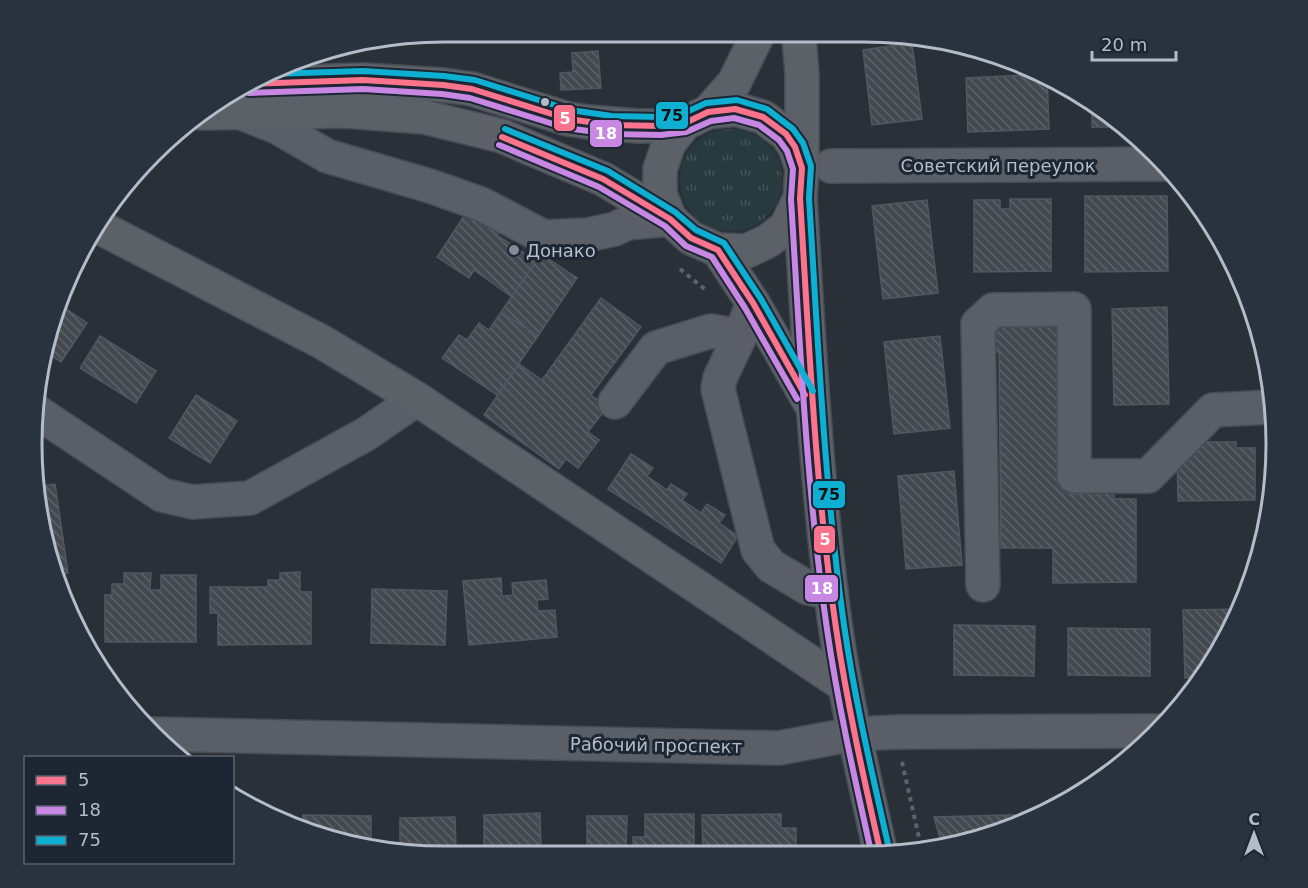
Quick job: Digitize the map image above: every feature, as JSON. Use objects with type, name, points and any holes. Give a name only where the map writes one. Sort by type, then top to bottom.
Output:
[{"type":"main road","points":[[670,219],[660,194],[660,169],[669,143],[734,83],[754,42]]},
{"type":"main road","points":[[799,42],[811,177],[813,408],[831,593],[844,685],[879,845]]},
{"type":"main road","points":[[243,98],[363,80],[472,89],[568,119],[638,126],[661,126],[735,109],[763,117],[786,134],[811,177]]},
{"type":"main road","points":[[243,98],[346,111],[424,117],[502,136],[603,179],[670,219],[692,238],[718,250],[747,251],[768,241],[786,227],[811,177]]},
{"type":"main road","points":[[105,229],[322,342],[417,399],[844,685]]},
{"type":"main road","points":[[718,250],[753,303],[813,408]]},
{"type":"street","points":[[243,98],[276,127],[327,156],[430,186],[481,204],[544,237],[587,235],[627,224],[670,219]]},
{"type":"street","name":"Советский переулок","points":[[811,177],[1152,165]]},
{"type":"street","points":[[753,303],[720,378],[718,389],[758,550],[771,566],[780,572],[808,588],[831,593]]},
{"type":"street","points":[[983,585],[978,324],[993,310],[1074,309],[1074,476],[1148,477],[1213,410],[1264,407]]},
{"type":"street","points":[[615,402],[656,348],[711,331],[740,336]]},
{"type":"street","points":[[43,416],[162,495],[192,502],[250,498],[366,434],[417,399]]},
{"type":"street","name":"Рабочий проспект","points":[[167,734],[779,748],[854,734],[1145,731]]},
{"type":"path","points":[[900,752],[920,842]]},
{"type":"green space","points":[[731,129],[751,133],[767,144],[778,160],[782,180],[778,200],[767,216],[751,227],[731,231],[711,227],[695,216],[684,200],[680,180],[684,160],[695,144],[711,133]]},
{"type":"building","points":[[912,45],[922,119],[872,125],[863,50]]},
{"type":"building","points":[[598,51],[601,88],[561,90],[560,73],[573,72],[572,53]]},
{"type":"building","points":[[1023,75],[1047,86],[1049,129],[968,132],[966,78]]},
{"type":"building","points":[[1092,113],[1111,127],[1092,127]]},
{"type":"building","points":[[1085,196],[1167,196],[1168,271],[1085,272]]},
{"type":"building","points":[[1010,199],[1051,199],[1051,271],[974,272],[974,200],[1000,200],[1000,209],[1010,209]]},
{"type":"building","points":[[927,200],[938,293],[883,299],[872,206]]},
{"type":"building","points":[[470,207],[502,228],[497,235],[536,261],[512,297],[474,270],[469,278],[437,257]]},
{"type":"building","points":[[541,254],[577,278],[538,336],[501,312]]},
{"type":"building","points":[[601,298],[641,327],[591,395],[607,407],[588,432],[599,440],[578,468],[566,459],[559,469],[484,415],[519,364],[542,380]]},
{"type":"building","points":[[1167,307],[1169,404],[1114,405],[1112,309]]},
{"type":"building","points":[[66,308],[87,323],[61,362],[52,356]]},
{"type":"building","points":[[501,312],[538,336],[497,395],[442,358],[459,335],[467,340],[479,323],[489,330]]},
{"type":"building","points":[[1059,321],[1061,487],[1072,487],[1072,494],[1114,493],[1114,499],[1136,499],[1136,582],[1053,583],[1053,548],[1001,548],[999,352],[985,352],[985,337],[996,337],[996,322]]},
{"type":"building","points":[[100,336],[156,371],[136,403],[80,368]]},
{"type":"building","points":[[940,336],[950,428],[894,434],[884,342]]},
{"type":"building","points":[[196,395],[237,421],[210,463],[169,438]]},
{"type":"building","points":[[1199,442],[1236,442],[1236,448],[1255,448],[1255,500],[1178,501],[1177,450],[1199,449]]},
{"type":"building","points":[[631,454],[653,468],[647,476],[667,490],[671,484],[687,494],[682,500],[701,513],[707,504],[725,515],[719,523],[738,536],[721,563],[608,489]]},
{"type":"building","points":[[954,471],[962,565],[906,569],[898,476]]},
{"type":"building","points":[[55,484],[68,573],[63,573],[56,548],[44,486]]},
{"type":"building","points":[[300,572],[300,592],[311,592],[311,644],[218,645],[218,613],[210,613],[210,587],[268,587],[268,580],[280,580],[280,573]]},
{"type":"building","points":[[124,573],[151,573],[150,590],[161,590],[161,575],[196,575],[196,642],[105,642],[105,595],[112,595],[112,584],[124,584]]},
{"type":"building","points":[[501,578],[502,596],[513,595],[512,583],[546,580],[548,599],[537,600],[538,611],[555,610],[557,637],[469,645],[463,581]]},
{"type":"building","points":[[372,589],[447,591],[445,645],[371,643]]},
{"type":"building","points":[[1230,609],[1212,645],[1190,678],[1185,678],[1183,610]]},
{"type":"building","points":[[954,625],[1035,626],[1034,676],[954,675]]},
{"type":"building","points":[[1068,628],[1150,629],[1150,676],[1068,675]]},
{"type":"building","points":[[540,813],[541,846],[484,846],[484,815]]},
{"type":"building","points":[[645,814],[694,814],[694,846],[633,846],[633,837],[645,837]]},
{"type":"building","points":[[781,814],[781,828],[796,828],[796,846],[703,846],[702,815]]},
{"type":"building","points":[[303,815],[371,816],[371,839],[340,832],[303,820]]},
{"type":"building","points":[[1019,815],[993,825],[940,838],[934,817]]},
{"type":"building","points":[[587,816],[627,816],[626,846],[587,846]]},
{"type":"building","points":[[455,817],[456,846],[400,844],[400,818]]},
{"type":"transit line","name":"75","points":[[289,73],[363,71],[475,80],[570,110],[612,116],[661,117],[682,114],[706,103],[737,100],[767,109],[793,129],[803,143],[811,166],[809,198],[822,412],[831,519],[844,625],[859,711],[888,845]]},
{"type":"transit line","name":"5","points":[[265,83],[363,80],[443,85],[472,89],[568,119],[611,125],[661,126],[685,123],[708,112],[735,109],[763,117],[786,134],[795,147],[802,168],[800,198],[810,359],[829,575],[845,685],[879,845]]},
{"type":"transit line","name":"18","points":[[249,93],[363,89],[442,94],[470,98],[566,128],[611,134],[661,135],[686,132],[711,121],[734,118],[759,125],[779,140],[787,151],[793,169],[791,199],[801,360],[820,575],[836,686],[870,846]]},
{"type":"transit line","name":"75","points":[[505,129],[608,171],[675,212],[696,230],[724,243],[761,299],[813,391]]},
{"type":"transit line","name":"5","points":[[502,137],[603,179],[670,219],[691,238],[718,250],[753,303],[805,395]]},
{"type":"transit line","name":"18","points":[[499,145],[599,187],[665,226],[686,246],[712,257],[745,308],[797,399]]},
{"type":"place","name":"Донако","points":[[514,250]]}]
